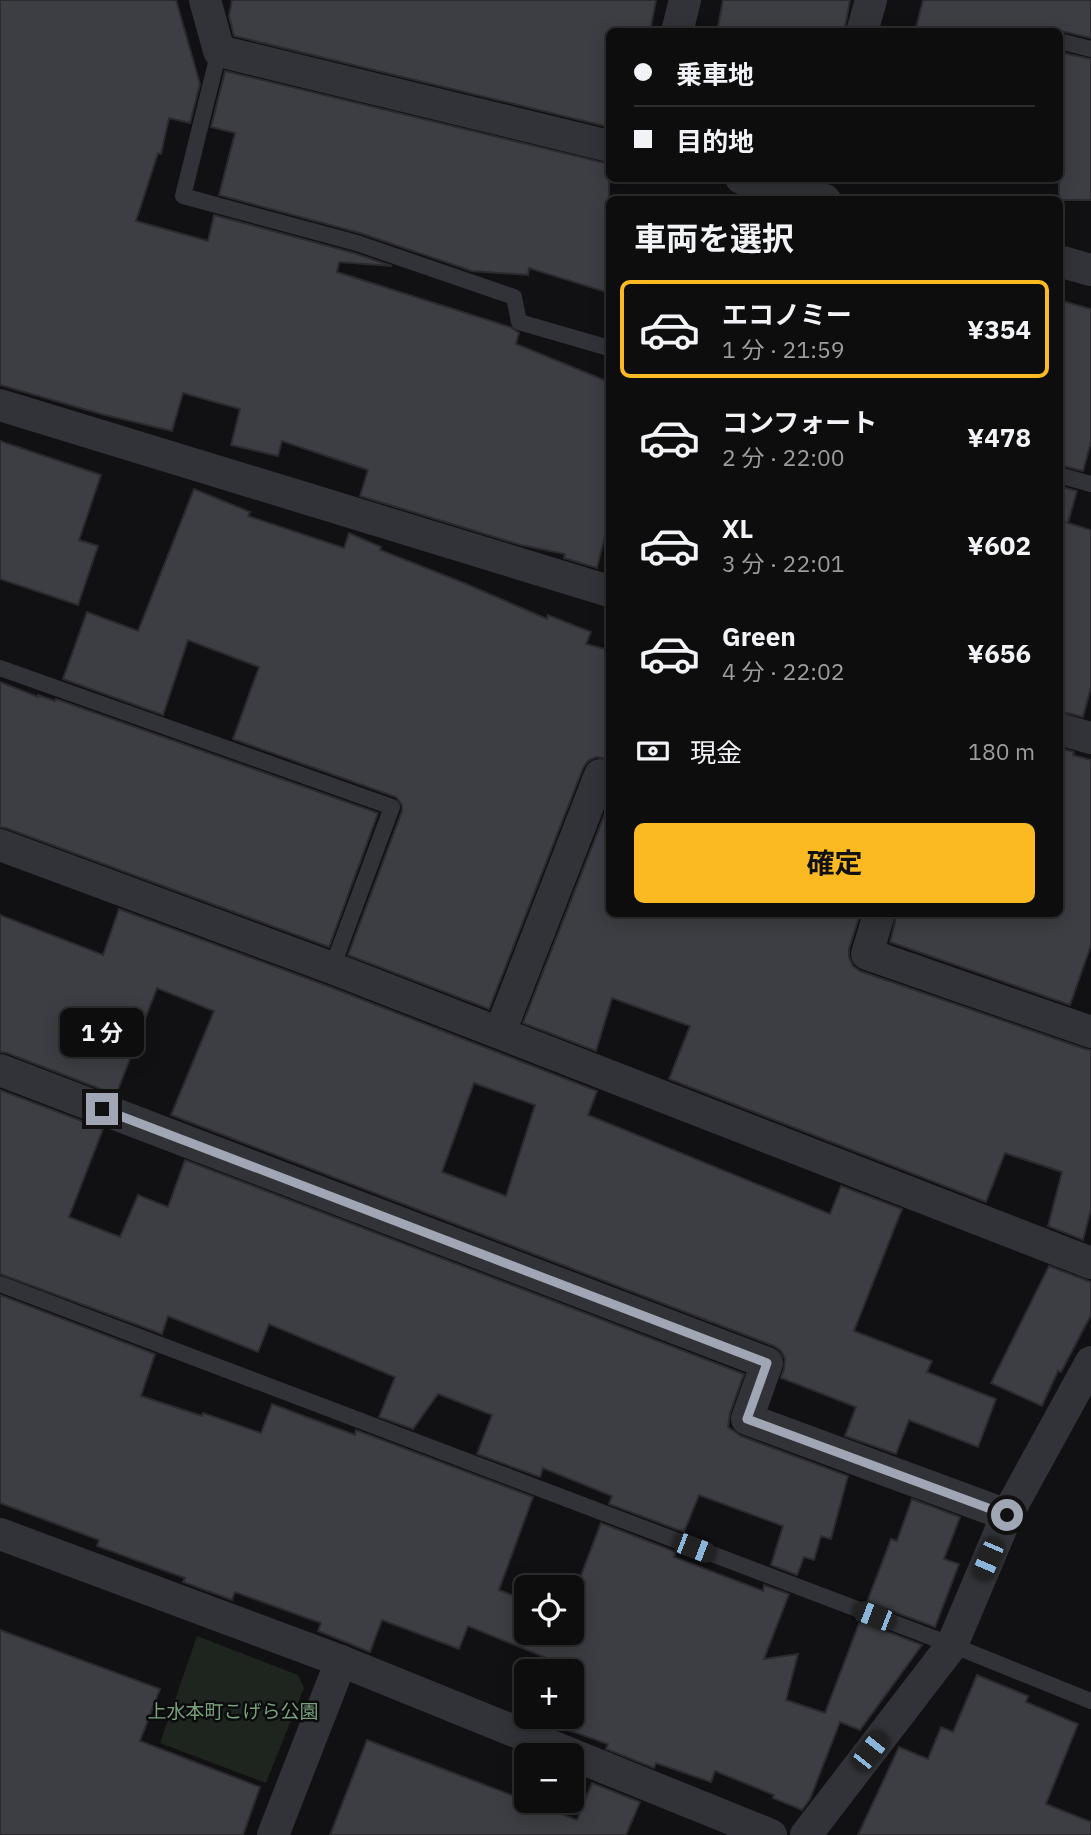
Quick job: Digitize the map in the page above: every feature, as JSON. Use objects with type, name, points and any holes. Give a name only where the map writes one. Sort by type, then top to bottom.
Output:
[{"type":"street","points":[[205,0],[219,51],[606,145]]},
{"type":"street","points":[[678,28],[685,0]]},
{"type":"street","points":[[863,28],[870,0]]},
{"type":"street","points":[[764,182],[821,192]]},
{"type":"street","points":[[1063,262],[1091,270]]},
{"type":"street","points":[[0,405],[606,590]]},
{"type":"street","points":[[1063,730],[1091,738]]},
{"type":"street","points":[[500,1032],[600,775],[606,777]]},
{"type":"street","points":[[0,845],[500,1032],[1091,1263]]},
{"type":"street","points":[[878,917],[867,954],[1091,1032]]},
{"type":"street","points":[[0,1070],[767,1363],[747,1419],[1007,1515]]},
{"type":"street","points":[[806,1835],[951,1646],[1007,1515],[1091,1362]]},
{"type":"street","points":[[0,1534],[341,1661],[771,1835]]},
{"type":"street","points":[[273,1835],[341,1661]]},
{"type":"lane","points":[[1063,42],[1091,49]]},
{"type":"lane","points":[[219,51],[183,196],[357,243],[514,297],[519,322],[606,347]]},
{"type":"lane","points":[[1063,476],[1091,484]]},
{"type":"lane","points":[[0,668],[392,807],[332,968]]},
{"type":"lane","points":[[0,1284],[1091,1700]]},
{"type":"green space","name":"上水本町こげら公園","points":[[197,1636],[298,1675],[304,1688],[266,1783],[160,1743]]},
{"type":"building","points":[[0,0],[176,0],[200,84],[190,123],[169,118],[161,154],[158,153],[136,221],[208,241],[214,215],[354,253],[392,266],[339,262],[337,272],[510,327],[519,333],[516,344],[606,381],[606,532],[597,568],[564,558],[565,554],[521,545],[360,496],[368,470],[282,441],[278,456],[231,445],[240,409],[183,393],[172,431],[0,385]]},
{"type":"building","points":[[232,0],[656,0],[651,28],[606,28],[606,126],[234,36],[229,16]]},
{"type":"building","points":[[723,0],[850,0],[845,28],[718,28]]},
{"type":"building","points":[[923,0],[1091,0],[1091,38],[1063,31],[1063,28],[916,28]]},
{"type":"building","points":[[1063,53],[1091,59],[1091,200],[1063,200],[1063,196],[1059,196],[1059,182],[1063,182]]},
{"type":"building","points":[[225,71],[606,163],[609,196],[606,196],[606,292],[529,268],[528,275],[472,271],[360,233],[219,195],[235,133],[211,127]]},
{"type":"building","points":[[1063,301],[1091,309],[1091,442],[1083,471],[1063,466]]},
{"type":"building","points":[[0,441],[101,475],[79,540],[98,546],[78,605],[0,579]]},
{"type":"building","points":[[1063,487],[1077,491],[1068,523],[1091,530],[1091,687],[1083,717],[1063,712]]},
{"type":"building","points":[[194,489],[250,512],[248,516],[344,548],[349,533],[381,547],[380,550],[547,619],[548,615],[591,632],[586,644],[606,649],[606,759],[596,757],[588,761],[583,768],[489,1009],[348,955],[402,805],[396,797],[233,739],[259,667],[188,640],[163,715],[63,679],[87,612],[138,631]]},
{"type":"building","points":[[0,682],[38,697],[56,699],[378,813],[329,947],[0,827]]},
{"type":"building","points":[[1063,749],[1091,760],[1091,945],[1070,1005],[890,942],[896,917],[1063,917]]},
{"type":"building","points":[[606,811],[606,917],[859,917],[849,957],[853,966],[860,971],[1091,1050],[1091,1209],[1083,1240],[1048,1226],[1062,1172],[1005,1153],[986,1202],[669,1079],[690,1026],[612,998],[596,1051],[523,1023]]},
{"type":"building","points":[[119,909],[325,985],[597,1091],[588,1115],[830,1214],[841,1186],[902,1209],[854,1331],[932,1361],[927,1372],[996,1399],[978,1447],[909,1420],[896,1454],[845,1436],[856,1407],[781,1378],[785,1359],[781,1351],[774,1346],[171,1115],[214,1011],[157,988],[116,1095],[0,1052],[0,915],[103,955]],"holes":[[[474,1083],[535,1105],[506,1196],[442,1172]]]},
{"type":"building","points":[[0,1090],[103,1129],[69,1217],[120,1237],[138,1195],[168,1207],[185,1160],[744,1374],[730,1413],[728,1427],[741,1436],[848,1476],[831,1539],[821,1536],[814,1560],[804,1557],[797,1575],[771,1565],[783,1526],[699,1495],[684,1532],[609,1504],[612,1496],[543,1468],[540,1477],[477,1454],[492,1415],[438,1394],[413,1429],[379,1417],[395,1377],[269,1324],[258,1352],[168,1316],[162,1334],[0,1274]]},
{"type":"building","points":[[1049,1266],[1091,1282],[1091,1315],[1061,1372],[1058,1371],[1042,1406],[991,1383]]},
{"type":"building","points":[[0,1295],[155,1354],[141,1396],[261,1433],[272,1404],[355,1435],[356,1430],[533,1497],[499,1590],[514,1596],[514,1645],[468,1626],[459,1649],[382,1620],[370,1652],[318,1631],[321,1623],[235,1592],[232,1600],[183,1582],[185,1578],[97,1546],[99,1540],[0,1503]]},
{"type":"building","points":[[912,1499],[960,1517],[944,1559],[959,1564],[935,1627],[867,1602],[891,1539],[897,1541]]},
{"type":"building","points":[[601,1523],[676,1552],[674,1557],[763,1591],[764,1585],[789,1594],[764,1659],[798,1654],[786,1700],[825,1713],[860,1621],[922,1645],[860,1730],[840,1722],[810,1799],[802,1810],[773,1798],[774,1795],[715,1771],[711,1782],[656,1763],[654,1768],[606,1749],[608,1744],[565,1729],[584,1729],[584,1659],[548,1659],[514,1645],[584,1645],[584,1575],[581,1575]]},
{"type":"building","points":[[0,1630],[160,1689],[140,1741],[260,1787],[243,1835],[0,1835]]},
{"type":"building","points":[[977,1675],[1028,1696],[1026,1702],[1078,1724],[1046,1804],[1091,1822],[1091,1835],[858,1835],[899,1747],[928,1759],[941,1727],[953,1732]]},
{"type":"building","points":[[367,1740],[514,1796],[514,1813],[559,1813],[577,1820],[580,1813],[584,1813],[584,1803],[592,1783],[640,1802],[626,1835],[330,1835]]},
{"type":"route","points":[[102,1109],[767,1363],[747,1419],[1007,1515]]}]
